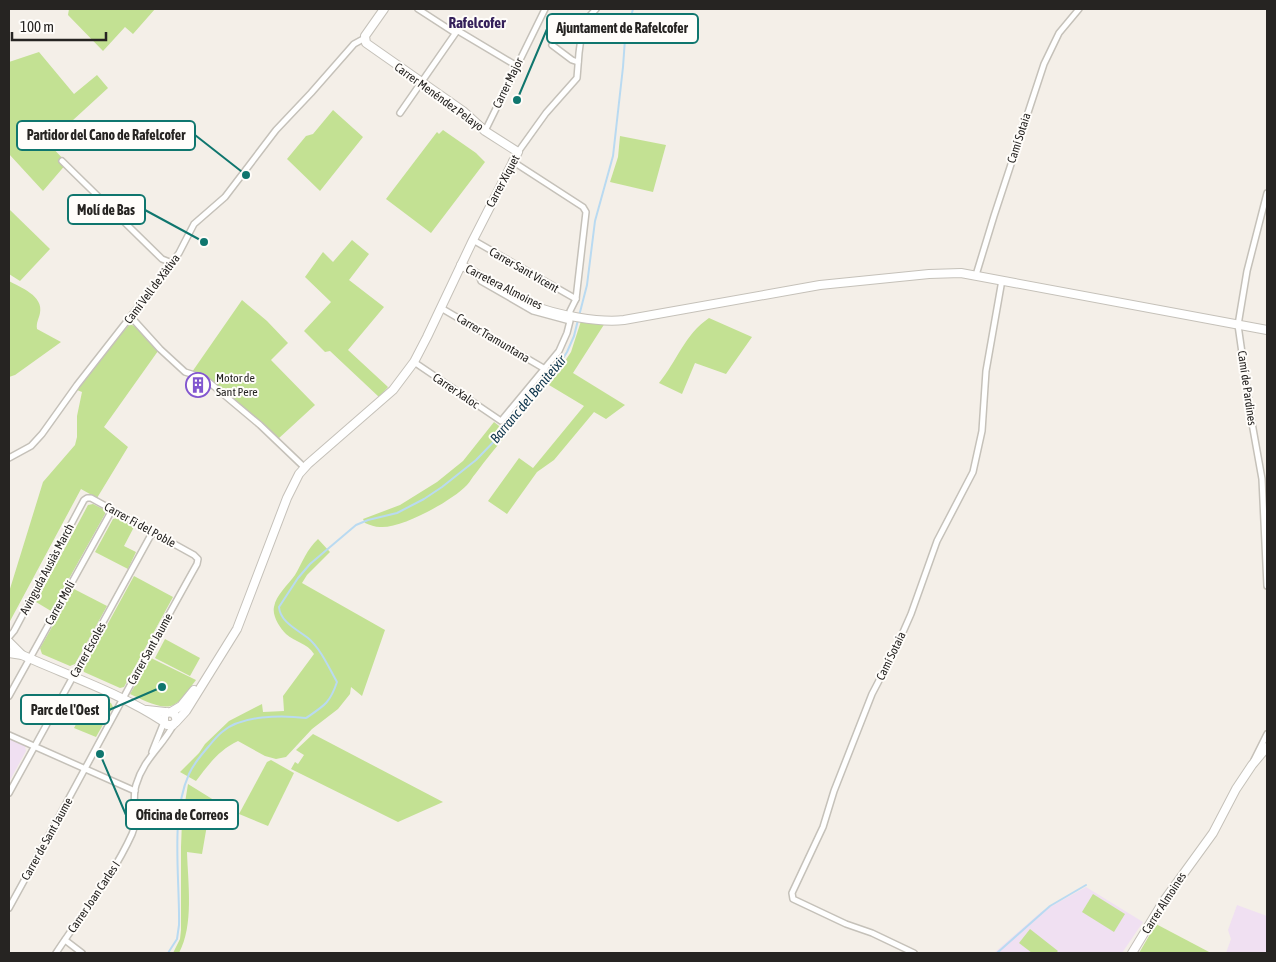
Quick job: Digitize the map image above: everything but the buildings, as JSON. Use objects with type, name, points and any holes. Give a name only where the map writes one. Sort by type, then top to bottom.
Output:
[{"type":"street","points":[[365,38],[384,9]]},
{"type":"street","points":[[418,9],[454,35]]},
{"type":"street","name":"Carrer Major","points":[[485,131],[545,9]]},
{"type":"street","points":[[587,9],[594,11]]},
{"type":"street","name":"Camí Sotaia","points":[[976,275],[1044,64],[1059,33],[1079,9]]},
{"type":"street","name":"Carrer Xiquet","points":[[205,677],[237,629],[287,498],[299,474],[392,390],[414,362],[512,161],[546,112],[576,80],[579,73],[578,62],[582,30],[587,19],[594,11]]},
{"type":"street","points":[[400,113],[454,35],[459,31],[516,66]]},
{"type":"street","name":"Carrer Menéndez Pelayo","points":[[365,38],[368,45],[463,111],[485,131],[518,152]]},
{"type":"street","name":"Camí Vell de Xàtiva","points":[[9,458],[24,451],[36,441],[172,263],[194,224],[231,190],[271,136],[354,44],[365,38]]},
{"type":"street","points":[[552,45],[572,60],[578,62]]},
{"type":"street","points":[[62,160],[162,259],[172,263]]},
{"type":"street","points":[[512,161],[583,207],[586,212],[576,299],[572,317],[559,351],[545,369]]},
{"type":"street","name":"Camí de Pardines","points":[[1267,193],[1246,271],[1238,325],[1262,479],[1267,586]]},
{"type":"street","name":"Carrer Sant Vicent","points":[[473,240],[576,299]]},
{"type":"street","name":"Carretera Almoines","points":[[461,265],[532,305],[572,317],[604,320],[624,320],[820,285],[949,273],[976,275],[1267,330]]},
{"type":"street","name":"Camí Sotaia","points":[[914,953],[878,936],[846,924],[793,899],[792,896],[823,827],[834,791],[872,694],[911,614],[937,541],[973,472],[982,431],[986,371],[1002,280]]},
{"type":"street","name":"Carrer Tramuntana","points":[[441,308],[545,369]]},
{"type":"street","points":[[130,317],[185,372],[204,378],[260,425],[304,468]]},
{"type":"street","name":"Carrer Xaloc","points":[[414,362],[499,420],[504,420],[545,369]]},
{"type":"street","name":"Carrer Fi del Poble","points":[[84,500],[91,498],[196,556]]},
{"type":"street","name":"Avinguda Ausiàs March","points":[[9,637],[84,500]]},
{"type":"street","name":"Carrer Molí","points":[[9,696],[112,510]]},
{"type":"street","name":"Carrer Escoles","points":[[9,793],[152,533]]},
{"type":"street","name":"Carrer Sant Jaume","points":[[85,769],[197,564],[196,556]]},
{"type":"street","points":[[9,642],[22,654],[146,710],[169,725],[175,723],[186,711],[205,677]]},
{"type":"street","points":[[9,653],[22,654]]},
{"type":"street","points":[[164,722],[164,716],[181,706],[205,677]]},
{"type":"street","points":[[146,710],[169,712],[176,716],[175,723]]},
{"type":"street","name":"Carrer Joan Carles I","points":[[56,953],[109,878],[132,834],[135,791],[141,772],[151,754],[164,722]]},
{"type":"street","name":"Carrer Joan Carles I","points":[[151,754],[163,741],[175,723]]},
{"type":"street","points":[[1252,765],[1267,734]]},
{"type":"street","points":[[9,735],[135,791]]},
{"type":"street","name":"Carrer Almoines","points":[[1132,953],[1163,902],[1213,833],[1236,789],[1267,747]]},
{"type":"street","name":"Carrer de Sant Jaume","points":[[9,908],[85,769]]},
{"type":"street","points":[[65,940],[82,953]]},
{"type":"shaded area","points":[[9,739],[25,746],[26,751],[9,782]]},
{"type":"shaded area","points":[[1086,887],[1143,922],[1122,953],[994,953],[1041,912]]},
{"type":"shaded area","points":[[1237,905],[1267,916],[1267,953],[1226,953],[1231,939],[1228,930]]},
{"type":"green space","points":[[69,9],[155,9],[133,34],[125,27],[103,51],[68,15]]},
{"type":"green space","points":[[39,52],[74,94],[97,75],[108,88],[48,143],[67,163],[43,191],[9,154],[9,62]]},
{"type":"green space","points":[[333,110],[363,137],[320,191],[287,159],[306,136],[313,134]]},
{"type":"green space","points":[[443,130],[476,153],[485,162],[431,233],[386,199],[437,132],[439,134]]},
{"type":"green space","points":[[620,136],[666,145],[653,192],[610,182],[618,157]]},
{"type":"green space","points":[[9,209],[50,249],[20,281],[9,274]]},
{"type":"green space","points":[[352,240],[369,254],[349,280],[384,307],[348,350],[388,387],[379,397],[330,351],[325,352],[304,331],[331,302],[305,277],[323,252],[333,262]]},
{"type":"green space","points":[[9,281],[25,289],[38,302],[40,313],[37,329],[61,342],[15,375],[9,377]]},
{"type":"green space","points":[[242,300],[267,321],[288,343],[271,360],[315,405],[278,439],[227,394],[192,372]]},
{"type":"green space","points":[[709,318],[752,337],[726,374],[695,363],[682,394],[659,383],[687,340]]},
{"type":"green space","points":[[581,321],[605,323],[573,373],[625,405],[606,419],[594,412],[554,460],[537,472],[507,514],[488,501],[519,458],[533,468],[584,406],[549,385],[571,352]]},
{"type":"green space","points":[[130,324],[138,328],[158,351],[104,427],[128,447],[97,498],[81,489],[9,623],[9,592],[43,482],[75,445],[77,416],[82,392],[77,390],[99,359]]},
{"type":"green space","points":[[494,422],[508,433],[468,484],[450,499],[426,513],[400,524],[380,527],[365,523],[363,519],[400,505],[437,482],[463,461]]},
{"type":"green space","points":[[93,504],[105,510],[105,514],[51,611],[36,602],[88,505]]},
{"type":"green space","points":[[117,518],[134,527],[124,546],[136,552],[128,569],[95,552],[113,519]]},
{"type":"green space","points":[[318,539],[330,552],[307,575],[302,583],[385,630],[362,696],[351,687],[350,694],[338,709],[312,729],[286,757],[276,759],[265,756],[238,741],[220,753],[196,781],[180,772],[199,753],[205,744],[229,721],[262,704],[263,712],[284,711],[283,696],[314,654],[308,647],[293,639],[281,629],[274,610],[275,603],[280,594],[295,575]]},
{"type":"green space","points":[[134,576],[173,597],[124,687],[120,688],[84,672],[83,669]]},
{"type":"green space","points":[[74,589],[107,606],[75,664],[70,666],[42,654],[40,648]]},
{"type":"green space","points":[[165,639],[200,658],[190,676],[155,658]]},
{"type":"green space","points":[[151,658],[196,680],[184,696],[175,704],[165,707],[159,706],[130,694]]},
{"type":"green space","points":[[92,695],[111,703],[113,707],[96,737],[74,728]]},
{"type":"green space","points":[[313,734],[443,802],[398,822],[291,769],[295,762],[298,764],[304,755],[296,750]]},
{"type":"green space","points":[[271,760],[294,773],[268,826],[239,814],[267,762]]},
{"type":"green space","points":[[188,784],[217,802],[207,825],[202,854],[187,852],[189,904],[187,930],[179,953],[173,953],[180,939],[181,930],[182,821]]},
{"type":"green space","points":[[1093,894],[1125,914],[1114,932],[1082,912]]},
{"type":"green space","points":[[1156,924],[1211,953],[1139,953]]},
{"type":"green space","points":[[1030,929],[1058,951],[1056,953],[1032,953],[1019,943]]},
{"type":"waterway","name":"Barranc del Beniteixir","points":[[579,316],[587,285],[595,221],[613,156],[625,39],[633,9]]},
{"type":"waterway","name":"Barranc del Beniteixir","points":[[168,953],[177,939],[179,925],[178,828],[183,791],[193,766],[217,737],[230,726],[251,719],[274,717],[306,718],[326,703],[332,695],[337,682],[317,648],[308,638],[286,621],[279,607],[298,578],[310,564],[356,525],[397,513],[424,499],[476,460],[509,426],[555,371],[567,352],[578,320]]},
{"type":"waterway","points":[[997,953],[1050,906],[1086,885]]},
{"type":"place","name":"Ajuntament de Rafelcofer","points":[[517,100]]},
{"type":"place","name":"Partidor del Cano de Rafelcofer","points":[[246,175]]},
{"type":"place","name":"Molí de Bas","points":[[204,242]]},
{"type":"place","name":"Motor de Sant Pere","points":[[198,385]]},
{"type":"place","name":"Parc de l'Oest","points":[[162,687]]},
{"type":"place","name":"Oficina de Correos","points":[[100,754]]},
{"type":"district","name":"Rafelcofer","points":[[477,23]]}]
